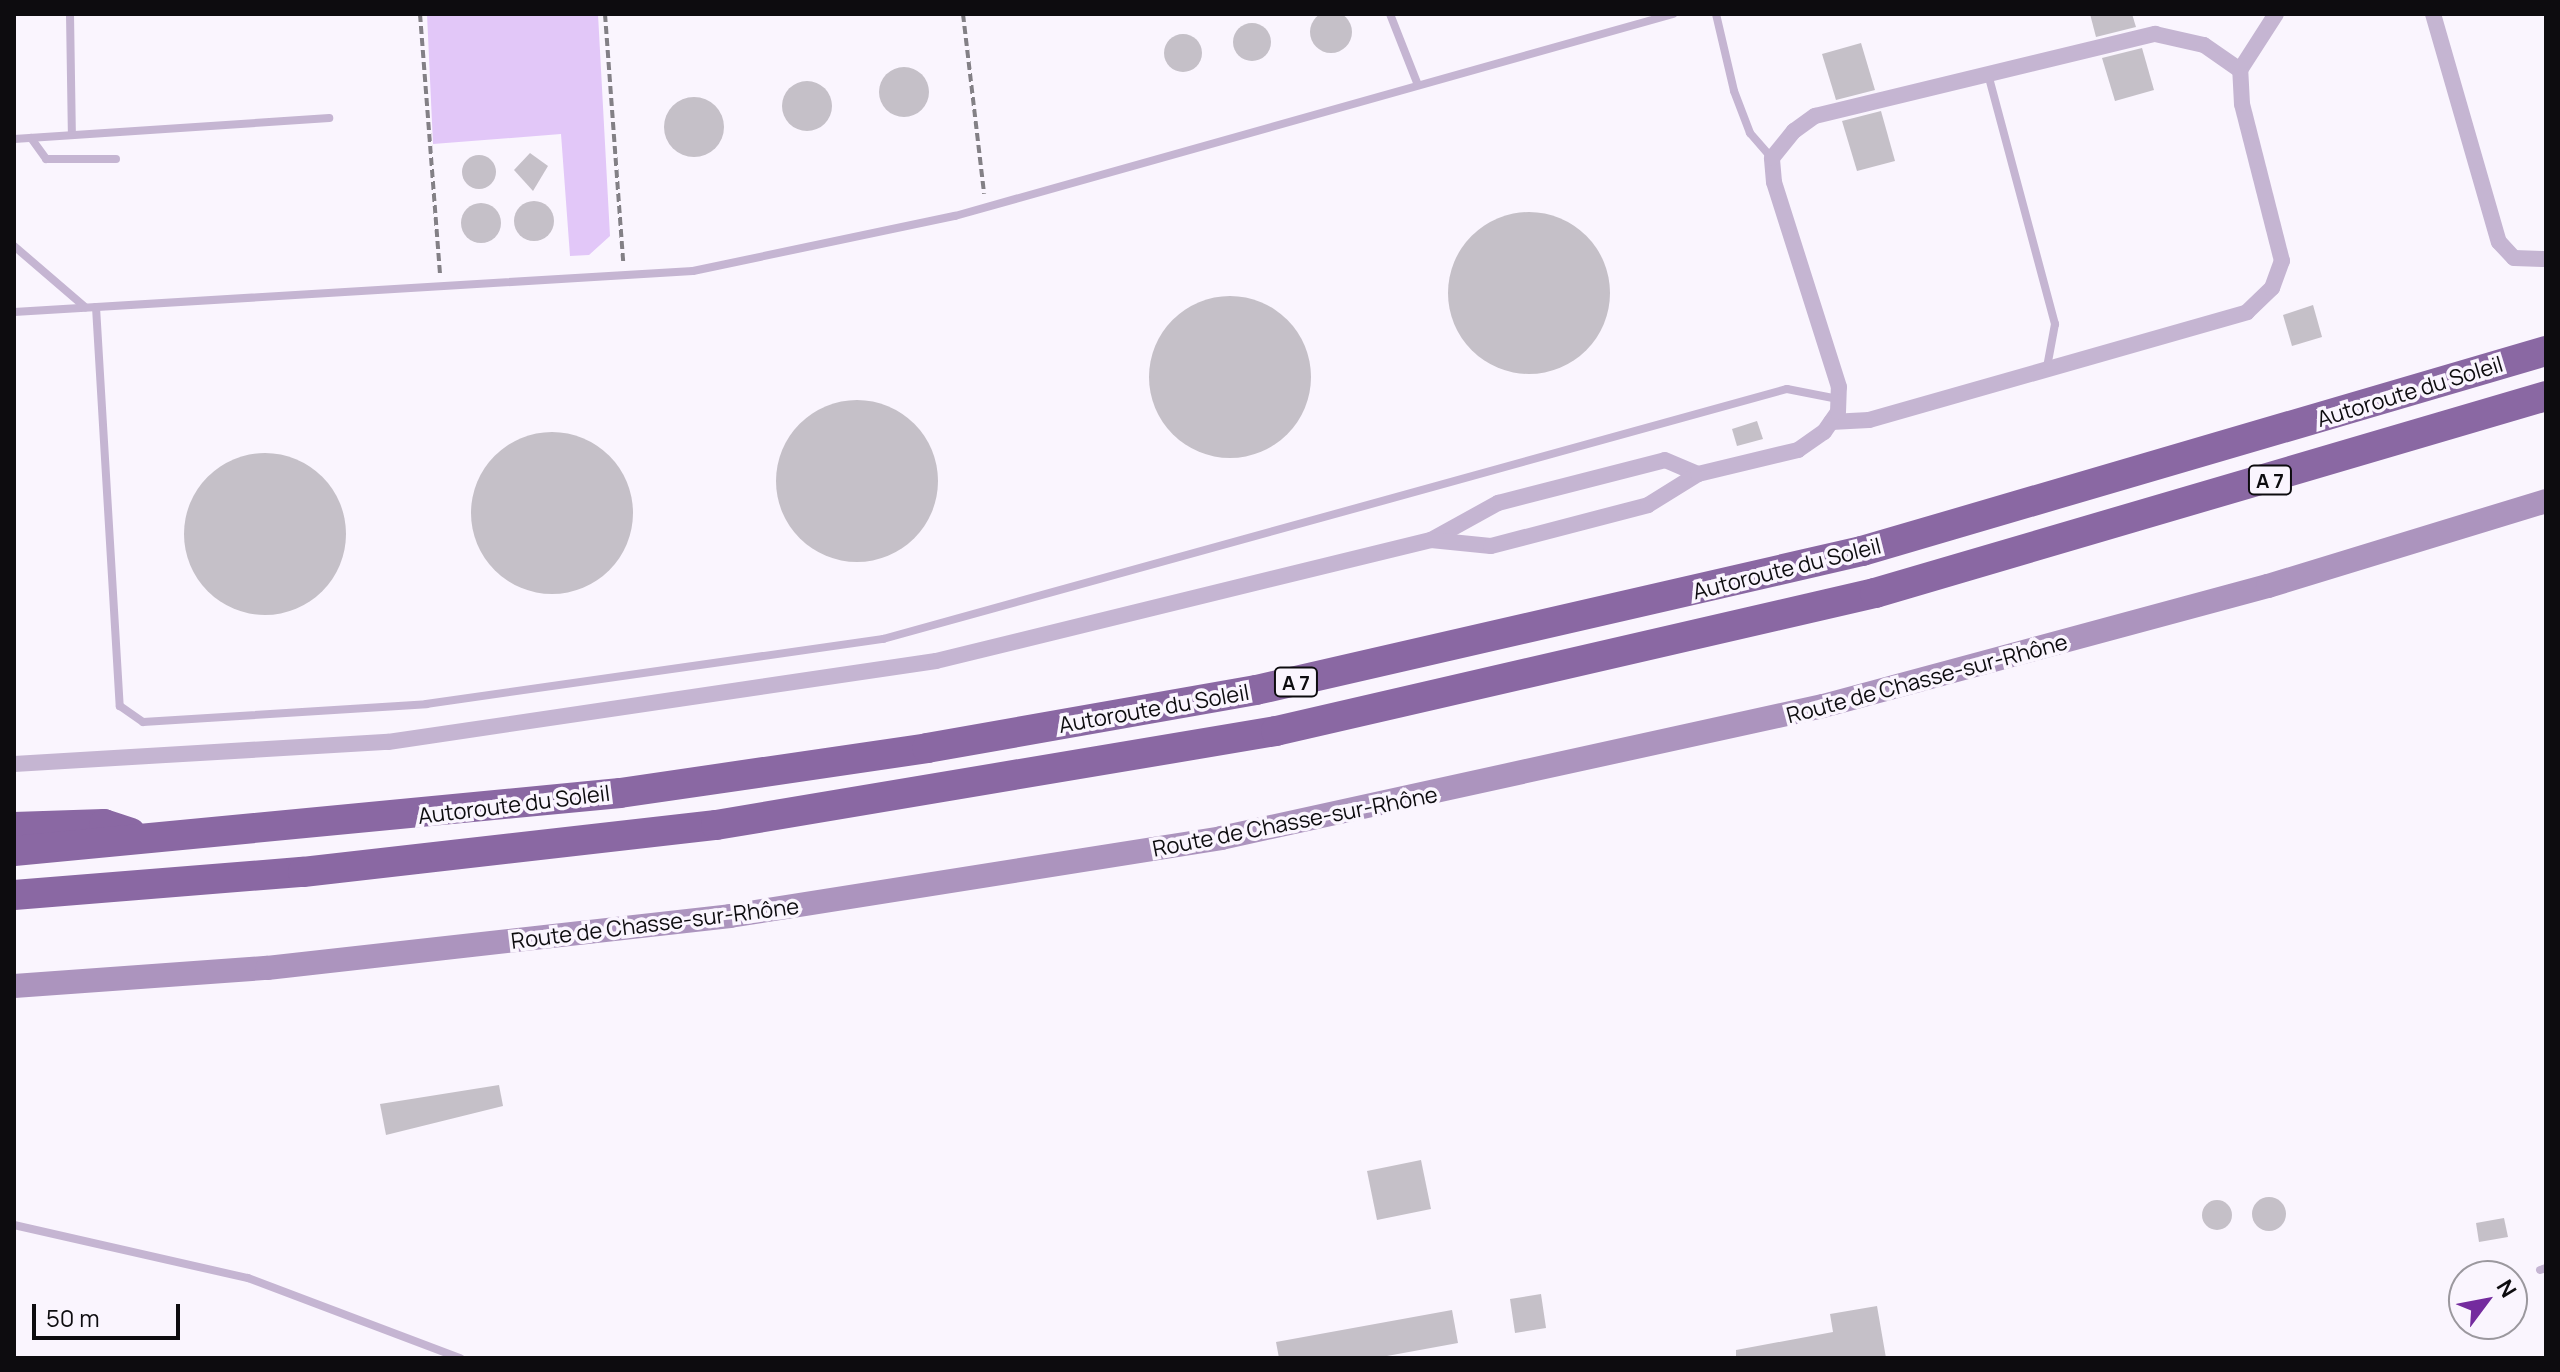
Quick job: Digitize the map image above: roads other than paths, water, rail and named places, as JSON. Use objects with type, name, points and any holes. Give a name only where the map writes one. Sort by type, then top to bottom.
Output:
[{"type":"highway","name":"Autoroute du Soleil","points":[[14,851],[157,841],[620,793],[941,746],[1256,690],[1862,551],[2546,351]]},
{"type":"highway","name":"Autoroute du Soleil","points":[[14,895],[303,872],[716,825],[1276,731],[1875,593],[2546,396]]},
{"type":"highway","points":[[14,827],[104,824],[157,841]]},
{"type":"main road","name":"Route de Chasse-sur-Rhône","points":[[14,986],[294,965],[715,918],[1221,838],[1853,698],[2268,586],[2546,501]]},
{"type":"street","points":[[1831,422],[1869,420],[2247,312],[2272,288],[2282,261],[2242,104],[2240,70],[2276,14]]},
{"type":"street","points":[[2433,14],[2499,242],[2514,258],[2546,259]]},
{"type":"street","points":[[1431,540],[1491,546],[1648,505],[1698,474],[1798,450],[1831,422],[1838,399],[1772,158],[1815,116],[2155,34],[2204,45],[2240,70]]},
{"type":"street","points":[[14,764],[388,742],[936,661],[1431,540],[1498,503],[1665,460],[1698,474]]},
{"type":"lane","points":[[70,14],[72,135]]},
{"type":"lane","points":[[1390,14],[1418,85]]},
{"type":"lane","points":[[14,312],[624,275],[766,258],[986,207],[1673,14]]},
{"type":"lane","points":[[1716,14],[1734,91],[1750,133],[1772,158]]},
{"type":"lane","points":[[1988,74],[2055,324],[2046,370]]},
{"type":"lane","points":[[14,139],[329,118]]},
{"type":"lane","points":[[31,138],[46,159],[116,159]]},
{"type":"lane","points":[[14,246],[85,308]]},
{"type":"lane","points":[[96,307],[120,706],[143,722],[426,704],[883,639],[1787,389],[1838,399]]},
{"type":"lane","points":[[14,1225],[248,1278],[460,1358]]}]
